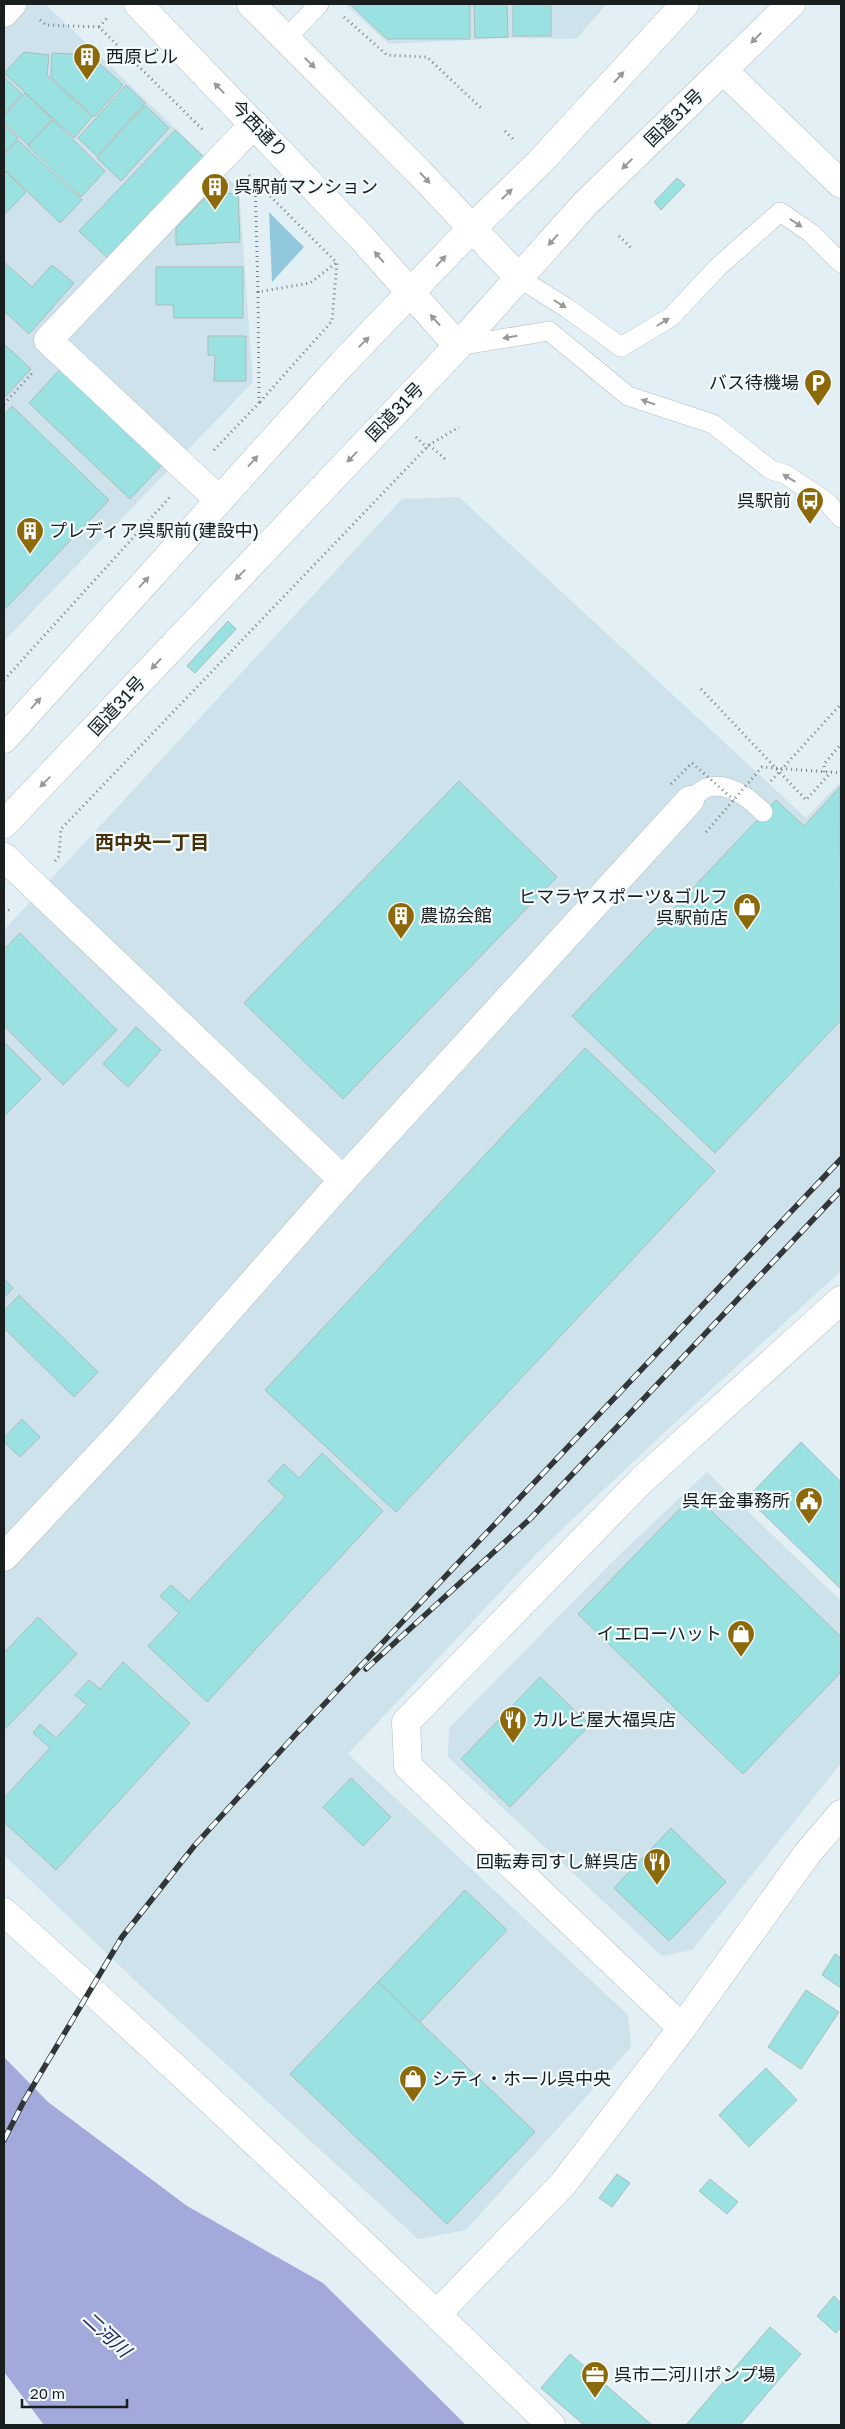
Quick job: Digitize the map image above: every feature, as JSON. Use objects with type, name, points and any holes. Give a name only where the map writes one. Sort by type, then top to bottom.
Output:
[{"type":"main road","name":"今西通り","points":[[138,4],[362,238],[458,346]]},
{"type":"main road","points":[[250,4],[420,173],[519,278]]},
{"type":"main road","points":[[4,740],[218,499],[342,364],[411,294],[472,228],[539,163],[686,4]]},
{"type":"main road","name":"国道31号","points":[[4,824],[458,346],[585,204],[724,71],[790,4]]},
{"type":"main road","points":[[4,13],[23,9]]},
{"type":"main road","points":[[724,71],[841,183]]},
{"type":"main road","points":[[218,499],[48,340],[225,152],[254,124]]},
{"type":"main road","points":[[4,1558],[124,1429],[681,792]]},
{"type":"main road","points":[[4,857],[343,1180]]},
{"type":"main road","points":[[682,2028],[408,1766],[406,1722],[642,1480],[841,1300]]},
{"type":"main road","points":[[437,2314],[562,2184],[682,2028],[807,1854],[841,1814]]},
{"type":"main road","points":[[4,1912],[164,2058],[437,2314],[550,2425]]},
{"type":"lane","points":[[286,39],[319,4]]},
{"type":"lane","points":[[519,278],[621,347],[671,316],[718,267],[780,212],[811,233],[841,263]]},
{"type":"lane","points":[[458,346],[549,331],[628,396],[713,424],[771,470],[785,474],[827,502],[841,518]]},
{"type":"lane","points":[[681,792],[717,786],[744,796],[763,812]]},
{"type":"path","points":[[23,9],[46,25],[99,27],[337,262],[332,321],[258,402]]},
{"type":"path","points":[[343,17],[387,55],[427,58],[482,108]]},
{"type":"path","points":[[505,131],[522,147]]},
{"type":"path","points":[[255,181],[258,292]]},
{"type":"path","points":[[619,236],[633,250]]},
{"type":"path","points":[[4,404],[56,347]]},
{"type":"path","points":[[4,912],[8,911],[34,886],[59,856],[62,829],[428,446],[459,427]]},
{"type":"path","points":[[410,431],[445,459]]},
{"type":"path","points":[[701,689],[806,800],[831,772]]},
{"type":"path","points":[[769,783],[841,704]]},
{"type":"path","points":[[824,772],[824,764],[841,744]]},
{"type":"path","points":[[681,792],[692,763],[734,800]]},
{"type":"path","points":[[706,832],[762,767],[841,773]]},
{"type":"shaded area","points":[[4,4],[45,4],[239,189],[253,382],[4,641]]},
{"type":"shaded area","points":[[345,4],[607,4],[576,39],[511,38],[389,44]]},
{"type":"shaded area","points":[[269,212],[304,247],[272,282]]},
{"type":"shaded area","points":[[459,497],[806,818],[841,781],[841,1271],[668,1429],[539,1551],[348,1754],[628,2015],[631,2047],[466,2230],[418,2239],[145,1990],[4,1855],[4,930],[402,499]]},
{"type":"shaded area","points":[[707,1472],[841,1601],[841,1763],[692,1950],[662,1956],[448,1757],[449,1728],[613,1561]]},
{"type":"water","name":"二河川","points":[[4,2057],[48,2102],[187,2206],[323,2283],[466,2425],[44,2425],[4,2372]]},
{"type":"building","points":[[350,4],[470,4],[470,39],[387,39]]},
{"type":"building","points":[[474,4],[507,4],[508,37],[475,38]]},
{"type":"building","points":[[513,4],[551,4],[551,36],[513,36]]},
{"type":"building","points":[[24,52],[49,55],[47,75],[92,117],[74,138],[4,73]]},
{"type":"building","name":"西原ビル","points":[[52,53],[90,55],[123,85],[94,117],[51,77]]},
{"type":"building","points":[[4,77],[22,94],[4,114]]},
{"type":"building","points":[[126,85],[145,103],[97,156],[78,138]]},
{"type":"building","points":[[25,93],[52,119],[28,145],[4,122],[4,116]]},
{"type":"building","points":[[145,105],[169,128],[121,181],[97,158]]},
{"type":"building","points":[[53,120],[105,171],[81,197],[28,146]]},
{"type":"building","points":[[4,124],[18,138],[4,153]]},
{"type":"building","points":[[175,130],[208,161],[112,262],[79,231]]},
{"type":"building","points":[[18,140],[82,200],[60,223],[4,169],[4,155]]},
{"type":"building","points":[[4,170],[26,192],[4,215]]},
{"type":"building","points":[[677,178],[685,185],[661,210],[654,202]]},
{"type":"building","name":"呉駅前マンション","points":[[215,187],[218,194],[238,193],[240,242],[176,245],[176,228]]},
{"type":"building","points":[[4,262],[32,287],[52,265],[74,283],[29,334],[4,311]]},
{"type":"building","points":[[156,267],[243,267],[243,318],[174,318],[173,305],[156,305]]},
{"type":"building","points":[[208,336],[246,336],[246,381],[214,381],[215,355],[208,355]]},
{"type":"building","points":[[4,344],[31,369],[4,398]]},
{"type":"building","points":[[63,366],[164,463],[130,499],[29,403]]},
{"type":"building","name":"プレディア呉駅前(建設中)","points":[[12,406],[109,500],[4,610],[4,415]]},
{"type":"building","points":[[228,621],[236,629],[195,673],[187,666]]},
{"type":"building","name":"農協会館","points":[[459,781],[557,877],[343,1099],[244,1003]]},
{"type":"building","name":"ヒマラヤスポーツ&ゴルフ 呉駅前店","points":[[840,787],[841,1020],[715,1153],[572,1016],[776,800],[804,826]]},
{"type":"building","points":[[20,933],[117,1030],[63,1085],[4,1026],[4,949]]},
{"type":"building","points":[[136,1027],[161,1050],[128,1087],[103,1064]]},
{"type":"building","points":[[4,1042],[41,1079],[4,1116]]},
{"type":"building","points":[[585,1048],[715,1171],[396,1512],[265,1390]]},
{"type":"building","points":[[4,1279],[13,1288],[4,1298]]},
{"type":"building","points":[[19,1295],[98,1372],[74,1397],[4,1328],[4,1311]]},
{"type":"building","points":[[22,1419],[40,1437],[20,1457],[4,1442],[4,1438]]},
{"type":"building","points":[[801,1442],[841,1482],[841,1589],[747,1498]]},
{"type":"building","points":[[322,1453],[383,1511],[207,1702],[148,1646],[179,1613],[160,1596],[171,1585],[189,1601],[285,1497],[268,1481],[284,1464],[299,1478]]},
{"type":"building","points":[[694,1494],[841,1637],[841,1672],[743,1774],[578,1614]]},
{"type":"building","points":[[38,1617],[77,1654],[4,1730],[4,1653]]},
{"type":"building","points":[[123,1662],[190,1723],[56,1870],[4,1822],[4,1798],[50,1748],[33,1733],[40,1724],[56,1738],[87,1705],[75,1695],[89,1680],[100,1689]]},
{"type":"building","points":[[540,1677],[590,1725],[510,1807],[461,1759]]},
{"type":"building","points":[[351,1778],[391,1817],[363,1846],[323,1807]]},
{"type":"building","points":[[671,1828],[726,1882],[669,1941],[614,1888]]},
{"type":"building","points":[[465,1890],[507,1930],[420,2022],[378,1982]]},
{"type":"building","points":[[835,1954],[841,1958],[841,1988],[822,1975]]},
{"type":"building","name":"シティ・ホール呉中央","points":[[378,1982],[535,2132],[447,2224],[290,2074]]},
{"type":"building","points":[[806,1990],[839,2012],[801,2069],[768,2047]]},
{"type":"building","points":[[766,2068],[797,2100],[749,2147],[719,2115]]},
{"type":"building","points":[[617,2174],[630,2183],[612,2207],[599,2198]]},
{"type":"building","points":[[710,2179],[738,2202],[727,2214],[699,2191]]},
{"type":"building","points":[[834,2296],[841,2303],[841,2327],[836,2333],[817,2316]]},
{"type":"building","points":[[770,2327],[801,2354],[740,2425],[686,2425]]},
{"type":"building","points":[[570,2354],[652,2425],[584,2425],[541,2388]]},
{"type":"railway","points":[[4,2140],[24,2101],[122,1937],[195,1845],[296,1734],[841,1159]]},
{"type":"railway","points":[[366,1669],[531,1518],[841,1190]]},
{"type":"place","name":"西原ビル","points":[[87,81]]},
{"type":"place","name":"呉駅前マンション","points":[[215,211]]},
{"type":"place","name":"バス待機場","points":[[818,407]]},
{"type":"place","name":"呉駅前","points":[[810,525]]},
{"type":"place","name":"プレディア呉駅前(建設中)","points":[[30,555]]},
{"type":"place","name":"ヒマラヤスポーツ&ゴルフ 呉駅前店","points":[[747,931]]},
{"type":"place","name":"農協会館","points":[[401,940]]},
{"type":"place","name":"呉年金事務所","points":[[809,1525]]},
{"type":"place","name":"イエローハット","points":[[741,1658]]},
{"type":"place","name":"カルビ屋大福呉店","points":[[513,1744]]},
{"type":"place","name":"回転寿司すし鮮呉店","points":[[657,1886]]},
{"type":"place","name":"シティ・ホール呉中央","points":[[413,2103]]},
{"type":"place","name":"呉市二河川ポンプ場","points":[[595,2399]]},
{"type":"district","name":"西中央一丁目","points":[[152,842]]}]
